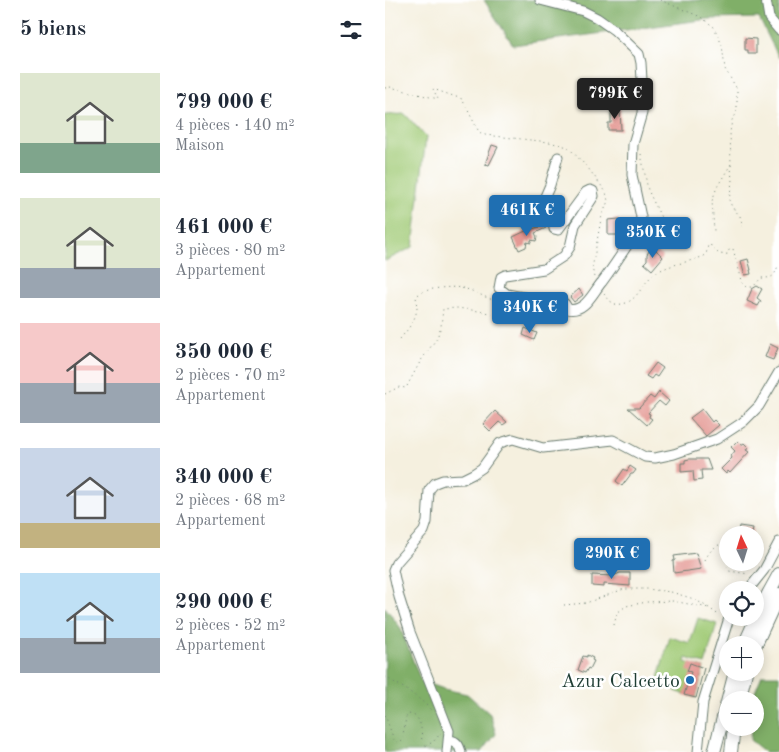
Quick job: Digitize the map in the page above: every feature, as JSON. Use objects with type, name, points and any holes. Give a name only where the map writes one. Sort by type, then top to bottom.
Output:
[{"type":"highway","points":[[748,636],[761,605],[779,574]]},
{"type":"highway","points":[[760,636],[779,594]]},
{"type":"highway","points":[[714,752],[733,681]]},
{"type":"highway","points":[[731,752],[733,736]]},
{"type":"street","points":[[540,0],[583,11],[597,18],[633,46],[639,54],[641,63],[642,112],[631,158],[632,175],[641,217],[640,223],[594,295],[577,309],[568,309],[561,301],[533,301],[528,298],[507,294],[499,288],[501,277],[505,275],[544,268],[564,256],[569,247],[575,225],[593,196],[593,191],[586,192],[558,230],[555,229],[549,205],[546,206],[538,222],[535,221],[550,184],[558,157]]},
{"type":"street","points":[[766,0],[769,18],[779,30]]},
{"type":"street","points":[[461,752],[459,746],[449,735],[410,632],[399,598],[393,570],[396,563],[424,531],[427,522],[429,490],[435,483],[443,480],[463,479],[473,474],[482,468],[500,443],[513,439],[543,448],[613,440],[645,457],[655,458],[674,454],[717,439],[743,422],[759,406],[779,372]]},
{"type":"street","points":[[756,581],[779,542]]},
{"type":"street","points":[[697,752],[704,697],[726,626]]},
{"type":"street","points":[[447,752],[449,735]]},
{"type":"path","points":[[660,0],[701,17],[715,28],[722,45],[725,69],[737,88],[737,114],[732,120],[731,132],[732,182],[729,200],[739,216],[743,230]]},
{"type":"path","points":[[385,88],[390,87],[438,98],[433,89],[462,99],[479,132],[485,135],[549,142],[568,147],[588,168],[606,192],[608,201],[601,218],[593,269],[607,299],[615,304],[629,302],[655,274],[687,260],[698,259],[706,255],[708,245],[713,246],[716,252],[720,254],[729,254],[729,250],[733,249],[743,284],[747,287],[753,287],[761,278],[772,277],[775,275],[777,268],[779,268]]},
{"type":"path","points":[[641,147],[648,190],[664,224],[664,234],[658,246]]},
{"type":"path","points":[[714,231],[711,213],[712,201],[717,187],[731,164]]},
{"type":"path","points":[[400,338],[415,318],[416,299],[418,294],[423,292],[449,287],[462,288],[486,299],[509,302]]},
{"type":"path","points":[[385,394],[399,387],[406,388],[420,362],[437,338],[443,310],[457,308],[541,323],[568,309]]},
{"type":"path","points":[[705,560],[711,550],[719,545]]},
{"type":"path","points":[[729,571],[759,577]]},
{"type":"path","points":[[564,605],[586,603],[625,589],[647,589],[671,592],[693,599],[719,614]]},
{"type":"path","points":[[614,625],[617,613],[626,606],[647,602],[673,601],[709,608]]},
{"type":"path","points":[[385,677],[404,686],[418,696],[435,714]]},
{"type":"path","points":[[385,714],[394,740],[398,743],[401,741],[408,714],[416,716],[419,721],[422,743],[425,746],[433,742],[441,733],[449,735]]},
{"type":"green space","points":[[484,0],[779,0],[779,58],[759,18],[709,19],[513,45]]},
{"type":"green space","points":[[405,114],[426,137],[413,247],[385,261],[385,115]]},
{"type":"green space","points":[[385,607],[400,627],[421,681],[467,694],[490,714],[496,734],[482,752],[385,752]]},
{"type":"green space","points":[[698,618],[717,624],[705,664],[686,658],[685,662],[704,668],[696,698],[675,691],[677,684],[658,678],[670,637],[690,643]]},
{"type":"green space","points":[[764,675],[779,675],[779,752],[765,752],[750,740],[750,736],[764,736],[764,691],[755,691],[760,681],[764,681]]},
{"type":"building","points":[[745,38],[756,39],[756,54],[748,54],[748,50],[745,50]]},
{"type":"building","points":[[611,108],[620,108],[621,130],[608,130],[608,123],[611,123]]},
{"type":"building","points":[[492,145],[498,147],[489,165],[485,164]]},
{"type":"building","points":[[619,219],[620,235],[608,235],[608,220]]},
{"type":"building","points":[[545,226],[546,228],[535,233],[536,241],[531,240],[531,243],[527,242],[526,247],[519,250],[513,237],[528,230]]},
{"type":"building","points":[[650,250],[653,252],[656,250],[663,257],[652,270],[644,263]]},
{"type":"building","points":[[748,259],[751,274],[745,275],[741,261]]},
{"type":"building","points":[[757,286],[762,289],[757,298],[761,301],[758,306],[747,301],[752,289]]},
{"type":"building","points":[[579,289],[583,295],[574,302],[570,297]]},
{"type":"building","points":[[525,328],[537,333],[534,340],[523,335]]},
{"type":"building","points":[[770,344],[778,348],[773,360],[765,357]]},
{"type":"building","points":[[656,363],[663,368],[657,377],[654,375],[651,379],[646,376]]},
{"type":"building","points":[[659,392],[669,401],[665,406],[659,401],[648,413],[652,419],[647,425],[628,408],[639,408],[650,396],[654,399]]},
{"type":"building","points":[[702,409],[712,422],[714,420],[719,425],[706,436],[690,418]]},
{"type":"building","points":[[495,411],[507,422],[503,425],[499,422],[490,431],[483,424]]},
{"type":"building","points":[[737,441],[741,445],[744,443],[748,447],[746,450],[749,452],[730,473],[728,471],[726,474],[721,469],[732,458],[731,456],[735,451],[731,447]]},
{"type":"building","points":[[707,459],[711,470],[701,470],[702,480],[694,481],[693,471],[681,472],[681,463],[685,463],[685,460]]},
{"type":"building","points":[[630,466],[636,470],[622,486],[616,481],[624,469],[627,471]]},
{"type":"building","points":[[696,553],[701,569],[674,573],[674,556]]},
{"type":"building","points":[[620,573],[630,573],[630,586],[604,584],[604,587],[592,586],[592,575],[613,576]]},
{"type":"building","points":[[587,655],[593,658],[592,660],[594,661],[590,669],[588,668],[585,673],[578,670],[583,656],[587,657]]},
{"type":"building","points":[[690,663],[704,668],[696,698],[684,695],[691,672],[687,671]]},
{"type":"place","name":"Azur Calcetto","points":[[690,680]]}]
